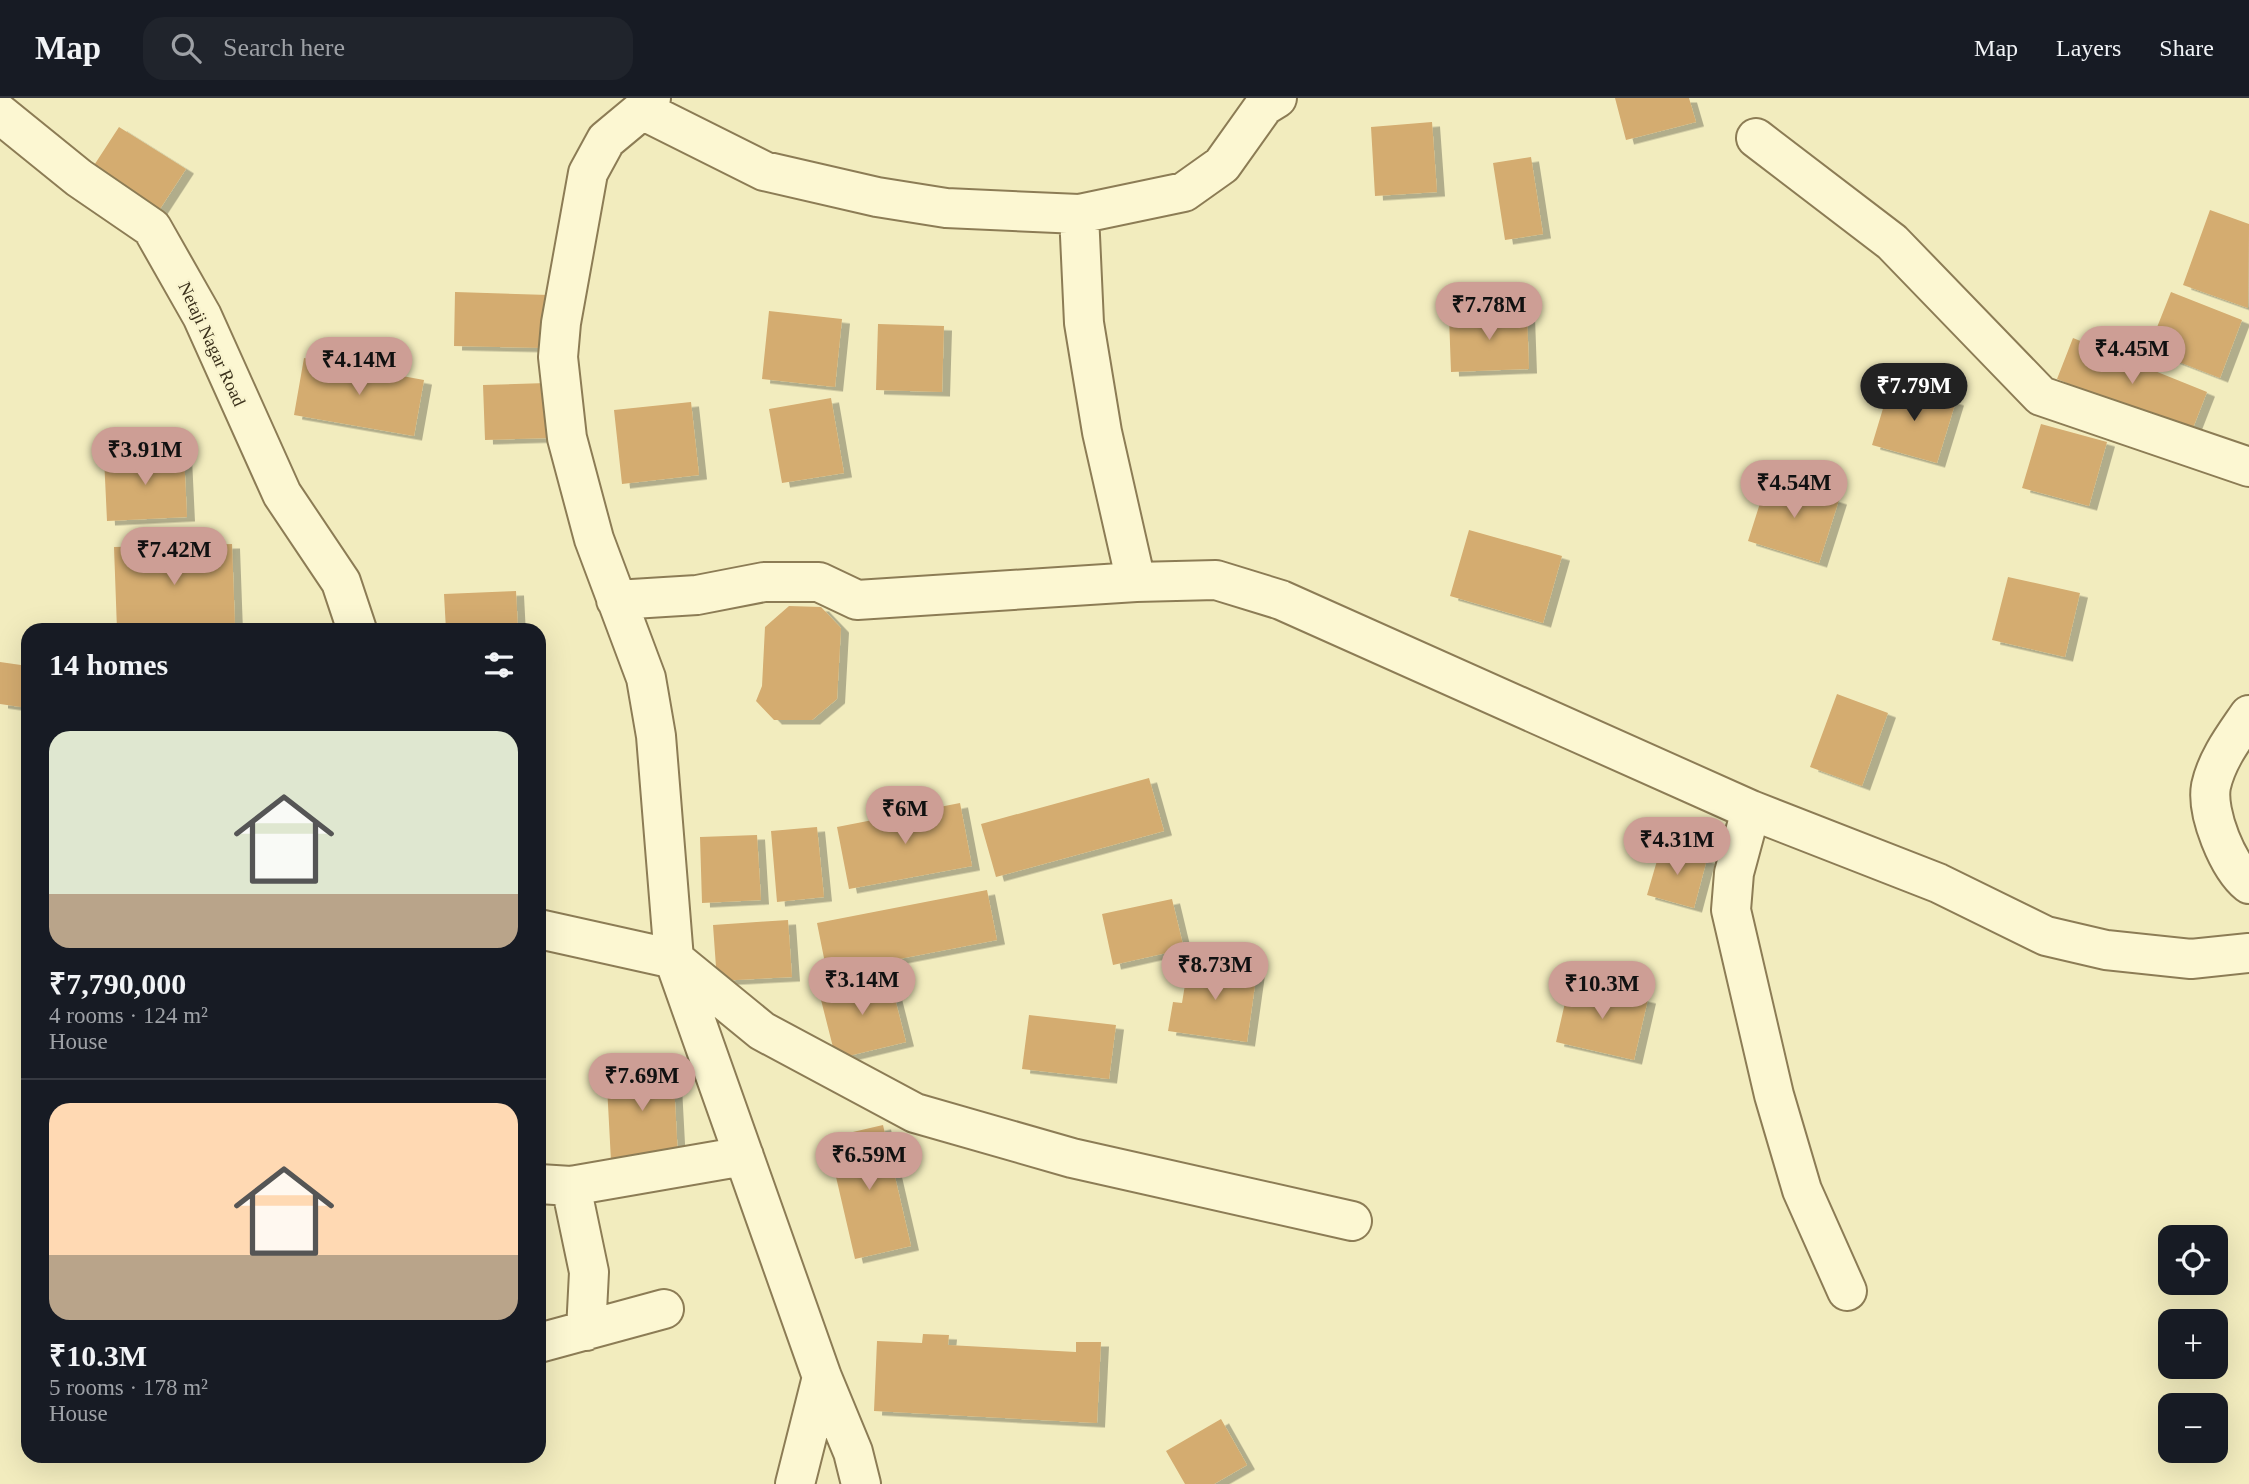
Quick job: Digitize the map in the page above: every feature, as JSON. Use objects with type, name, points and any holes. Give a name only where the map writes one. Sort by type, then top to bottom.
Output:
[{"type":"street","points":[[861,1484],[853,1452],[822,1377],[674,960],[656,736],[646,678],[594,539],[567,438],[558,358],[561,323],[588,173],[606,140],[646,104],[764,171],[877,197],[946,208],[1079,214],[1184,192],[1222,165],[1264,106],[1277,98]]},
{"type":"street","name":"Netaji Nagar Road","points":[[6,131],[152,228],[202,316],[282,494],[341,582],[355,623]]},
{"type":"street","points":[[1756,138],[1892,242],[2041,396],[2249,467]]},
{"type":"street","points":[[1079,214],[1084,323],[1102,432],[1136,582]]},
{"type":"street","points":[[616,600],[697,595],[764,582],[819,582],[858,600],[1136,582],[1216,580],[1281,600],[1751,810],[1938,883],[2046,936],[2106,950],[2191,960],[2249,953]]},
{"type":"street","points":[[2249,715],[2222,755],[2211,788],[2218,836],[2240,877],[2249,884]]},
{"type":"street","points":[[1751,810],[1734,873],[1731,910],[1774,1095],[1802,1190],[1847,1291]]},
{"type":"street","points":[[546,931],[674,960],[762,1031],[915,1113],[1072,1158],[1352,1221]]},
{"type":"street","points":[[586,1331],[589,1272],[555,1185],[744,1156]]},
{"type":"street","points":[[546,1341],[664,1309]]},
{"type":"street","points":[[795,1484],[822,1377]]},
{"type":"building","points":[[1615,98],[1689,98],[1696,122],[1626,140]]},
{"type":"building","points":[[1432,122],[1437,192],[1375,196],[1371,127]]},
{"type":"building","points":[[119,127],[186,169],[156,215],[89,173]]},
{"type":"building","points":[[1531,157],[1543,234],[1505,240],[1493,163]]},
{"type":"building","points":[[2210,210],[2249,224],[2248,308],[2183,285]]},
{"type":"building","points":[[455,292],[549,295],[547,348],[454,346]]},
{"type":"building","points":[[2171,292],[2242,320],[2220,378],[2148,350]]},
{"type":"building","points":[[769,311],[842,319],[835,387],[762,379]]},
{"type":"building","points":[[1527,313],[1529,369],[1451,372],[1449,316]]},
{"type":"building","points":[[878,324],[944,326],[942,392],[876,390]]},
{"type":"building","points":[[2073,338],[2207,392],[2191,433],[2057,379]]},
{"type":"building","points":[[304,358],[424,380],[414,436],[294,415]]},
{"type":"building","points":[[1891,382],[1956,401],[1937,463],[1872,445]]},
{"type":"building","points":[[547,383],[549,438],[485,440],[483,385]]},
{"type":"building","points":[[831,398],[844,473],[782,483],[769,409]]},
{"type":"building","points":[[691,402],[699,475],[622,484],[614,410]]},
{"type":"building","points":[[2041,424],[2107,442],[2089,506],[2022,488]]},
{"type":"building","points":[[184,454],[187,517],[107,521],[104,457]]},
{"type":"building","points":[[1768,478],[1839,500],[1819,563],[1748,541]]},
{"type":"building","points":[[1469,530],[1562,556],[1543,623],[1450,596]]},
{"type":"building","points":[[232,544],[235,623],[117,623],[114,547]]},
{"type":"building","points":[[2008,577],[2080,593],[2065,657],[1992,640]]},
{"type":"building","points":[[516,591],[518,623],[446,623],[444,594]]},
{"type":"building","points":[[789,606],[821,607],[841,628],[837,699],[812,720],[774,720],[756,701],[762,686],[765,627]]},
{"type":"building","points":[[0,662],[21,665],[21,707],[0,704]]},
{"type":"building","points":[[1837,694],[1888,713],[1862,786],[1810,767]]},
{"type":"building","points":[[1149,778],[1164,831],[996,877],[981,824]]},
{"type":"building","points":[[960,803],[972,866],[849,889],[837,827]]},
{"type":"building","points":[[817,827],[824,897],[777,902],[771,831]]},
{"type":"building","points":[[757,835],[761,900],[702,903],[700,837]]},
{"type":"building","points":[[1661,847],[1707,859],[1694,908],[1647,895]]},
{"type":"building","points":[[987,890],[997,940],[827,973],[817,923]]},
{"type":"building","points":[[1172,899],[1184,949],[1113,965],[1102,914]]},
{"type":"building","points":[[788,920],[792,977],[717,981],[713,925]]},
{"type":"building","points":[[1189,960],[1257,971],[1247,1042],[1168,1031],[1173,1002],[1182,1003]]},
{"type":"building","points":[[889,975],[906,1042],[836,1059],[819,992]]},
{"type":"building","points":[[1570,981],[1648,999],[1634,1060],[1556,1042]]},
{"type":"building","points":[[1029,1015],[1116,1025],[1109,1079],[1022,1069]]},
{"type":"building","points":[[673,1064],[678,1158],[611,1161],[606,1067]]},
{"type":"building","points":[[883,1125],[911,1246],[855,1259],[827,1138]]},
{"type":"building","points":[[923,1334],[949,1335],[948,1345],[1076,1352],[1076,1342],[1101,1342],[1097,1423],[874,1411],[877,1341],[922,1343]]},
{"type":"building","points":[[1221,1419],[1247,1465],[1214,1484],[1185,1484],[1166,1451]]}]
